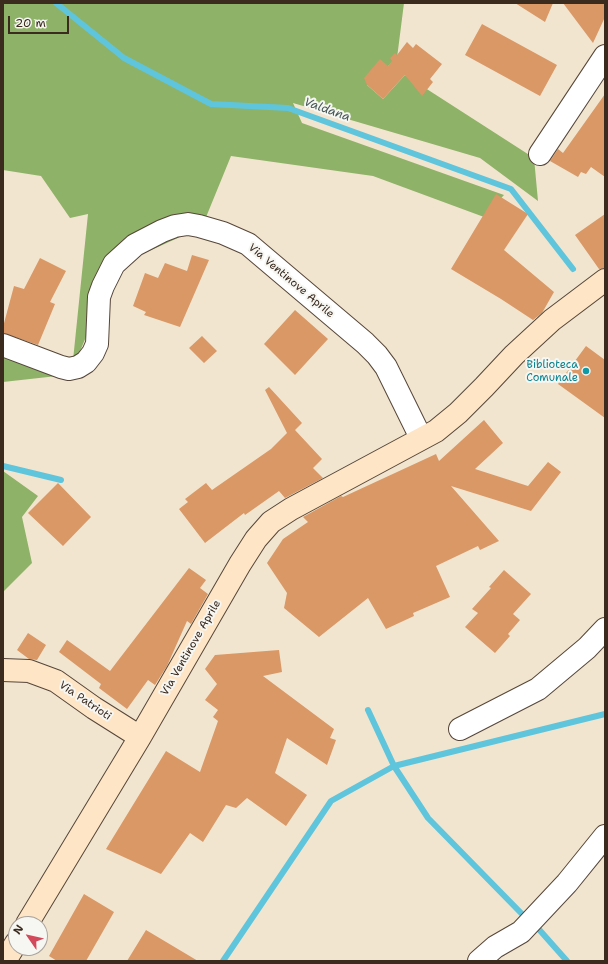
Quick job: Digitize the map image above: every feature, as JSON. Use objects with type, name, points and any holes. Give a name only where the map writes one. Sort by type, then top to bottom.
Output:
[{"type":"main road","name":"Via Ventinove Aprile","points":[[32,916],[140,737],[240,564],[256,539],[271,522],[291,509],[436,431],[458,413],[514,355],[552,320],[605,280]]},
{"type":"main road","name":"Via Patrioti","points":[[3,670],[30,671],[56,681],[94,708],[140,737]]},
{"type":"street","points":[[540,154],[605,56]]},
{"type":"street","name":"Via Ventinove Aprile","points":[[3,345],[61,367],[69,369],[78,367],[86,362],[93,353],[97,344],[99,297],[114,264],[135,245],[162,231],[175,226],[188,224],[204,227],[223,233],[248,244],[365,343],[386,367],[421,438]]},
{"type":"street","points":[[460,729],[538,689],[587,648],[605,629]]},
{"type":"street","points":[[478,961],[495,947],[521,932],[567,883],[605,836]]},
{"type":"green space","points":[[3,3],[404,3],[397,58],[367,85],[383,99],[405,75],[534,158],[538,201],[480,158],[293,103],[302,123],[504,195],[484,217],[373,176],[231,156],[202,227],[116,266],[72,370],[88,214],[70,218],[41,176],[3,170]]},
{"type":"green space","points":[[3,353],[57,376],[3,382]]},
{"type":"green space","points":[[3,471],[38,496],[22,517],[32,563],[3,592]]},
{"type":"building","points":[[515,3],[553,3],[545,22]]},
{"type":"building","points":[[563,3],[605,3],[605,17],[593,43]]},
{"type":"building","points":[[482,24],[557,65],[540,96],[465,55]]},
{"type":"building","points":[[407,42],[413,48],[416,44],[442,64],[430,79],[433,82],[422,96],[405,75],[383,99],[367,85],[364,78],[380,59],[388,66],[392,61],[390,58],[395,53],[397,55]]},
{"type":"building","points":[[605,94],[605,177],[591,167],[586,174],[581,172],[578,177],[550,161],[558,149],[563,153]]},
{"type":"building","points":[[496,194],[528,214],[504,250],[554,292],[542,313],[533,320],[451,269]]},
{"type":"building","points":[[605,214],[605,268],[599,269],[575,235]]},
{"type":"building","points":[[192,255],[209,260],[180,327],[144,315],[146,312],[133,306],[145,273],[158,278],[165,263],[187,271]]},
{"type":"building","points":[[40,258],[66,271],[50,302],[55,304],[38,345],[3,333],[3,327],[14,286],[24,289]]},
{"type":"building","points":[[295,310],[328,339],[295,375],[264,344]]},
{"type":"building","points":[[202,336],[217,351],[204,363],[189,348]]},
{"type":"building","name":"Biblioteca Comunale","points":[[586,346],[605,360],[605,418],[558,384]]},
{"type":"building","points":[[269,387],[302,423],[295,430],[322,459],[313,468],[323,478],[285,498],[279,491],[245,515],[244,513],[205,543],[179,509],[188,502],[185,499],[206,483],[212,490],[271,449],[287,433],[265,390]]},
{"type":"building","points":[[484,420],[503,443],[475,469],[528,486],[548,462],[561,472],[531,511],[451,486],[499,541],[480,550],[478,546],[436,566],[450,597],[413,613],[414,616],[386,629],[368,598],[319,637],[284,608],[287,593],[267,563],[283,539],[308,522],[303,517],[341,496],[343,497],[436,454],[439,461]]},
{"type":"building","points":[[58,483],[91,517],[63,546],[28,513]]},
{"type":"building","points":[[189,568],[206,580],[200,588],[208,594],[191,624],[187,621],[167,666],[155,685],[148,680],[127,709],[99,688],[101,684],[59,652],[67,640],[110,671]]},
{"type":"building","points":[[504,570],[531,594],[513,614],[520,620],[508,634],[510,636],[495,653],[465,627],[478,613],[472,609],[491,588],[489,587]]},
{"type":"building","points":[[28,633],[46,645],[37,660],[29,659],[17,650]]},
{"type":"building","points":[[279,650],[282,672],[263,676],[334,729],[330,738],[336,740],[327,765],[287,738],[275,773],[307,795],[286,826],[247,798],[236,808],[226,805],[203,842],[190,833],[161,874],[106,849],[166,751],[200,772],[218,721],[213,717],[218,710],[205,700],[217,684],[205,669],[215,655]]},
{"type":"building","points":[[84,894],[114,912],[86,961],[57,961],[49,956]]},
{"type":"building","points":[[146,930],[198,961],[127,961]]},
{"type":"waterway","name":"Valdana","points":[[56,3],[124,58],[211,104],[288,108],[511,189],[573,269]]},
{"type":"waterway","points":[[3,466],[61,480]]},
{"type":"waterway","points":[[368,710],[394,766],[428,818],[522,914]]},
{"type":"waterway","points":[[223,961],[331,801],[394,766],[605,714]]},
{"type":"waterway","points":[[536,926],[567,961]]},
{"type":"place","name":"Biblioteca Comunale","points":[[586,371]]}]
